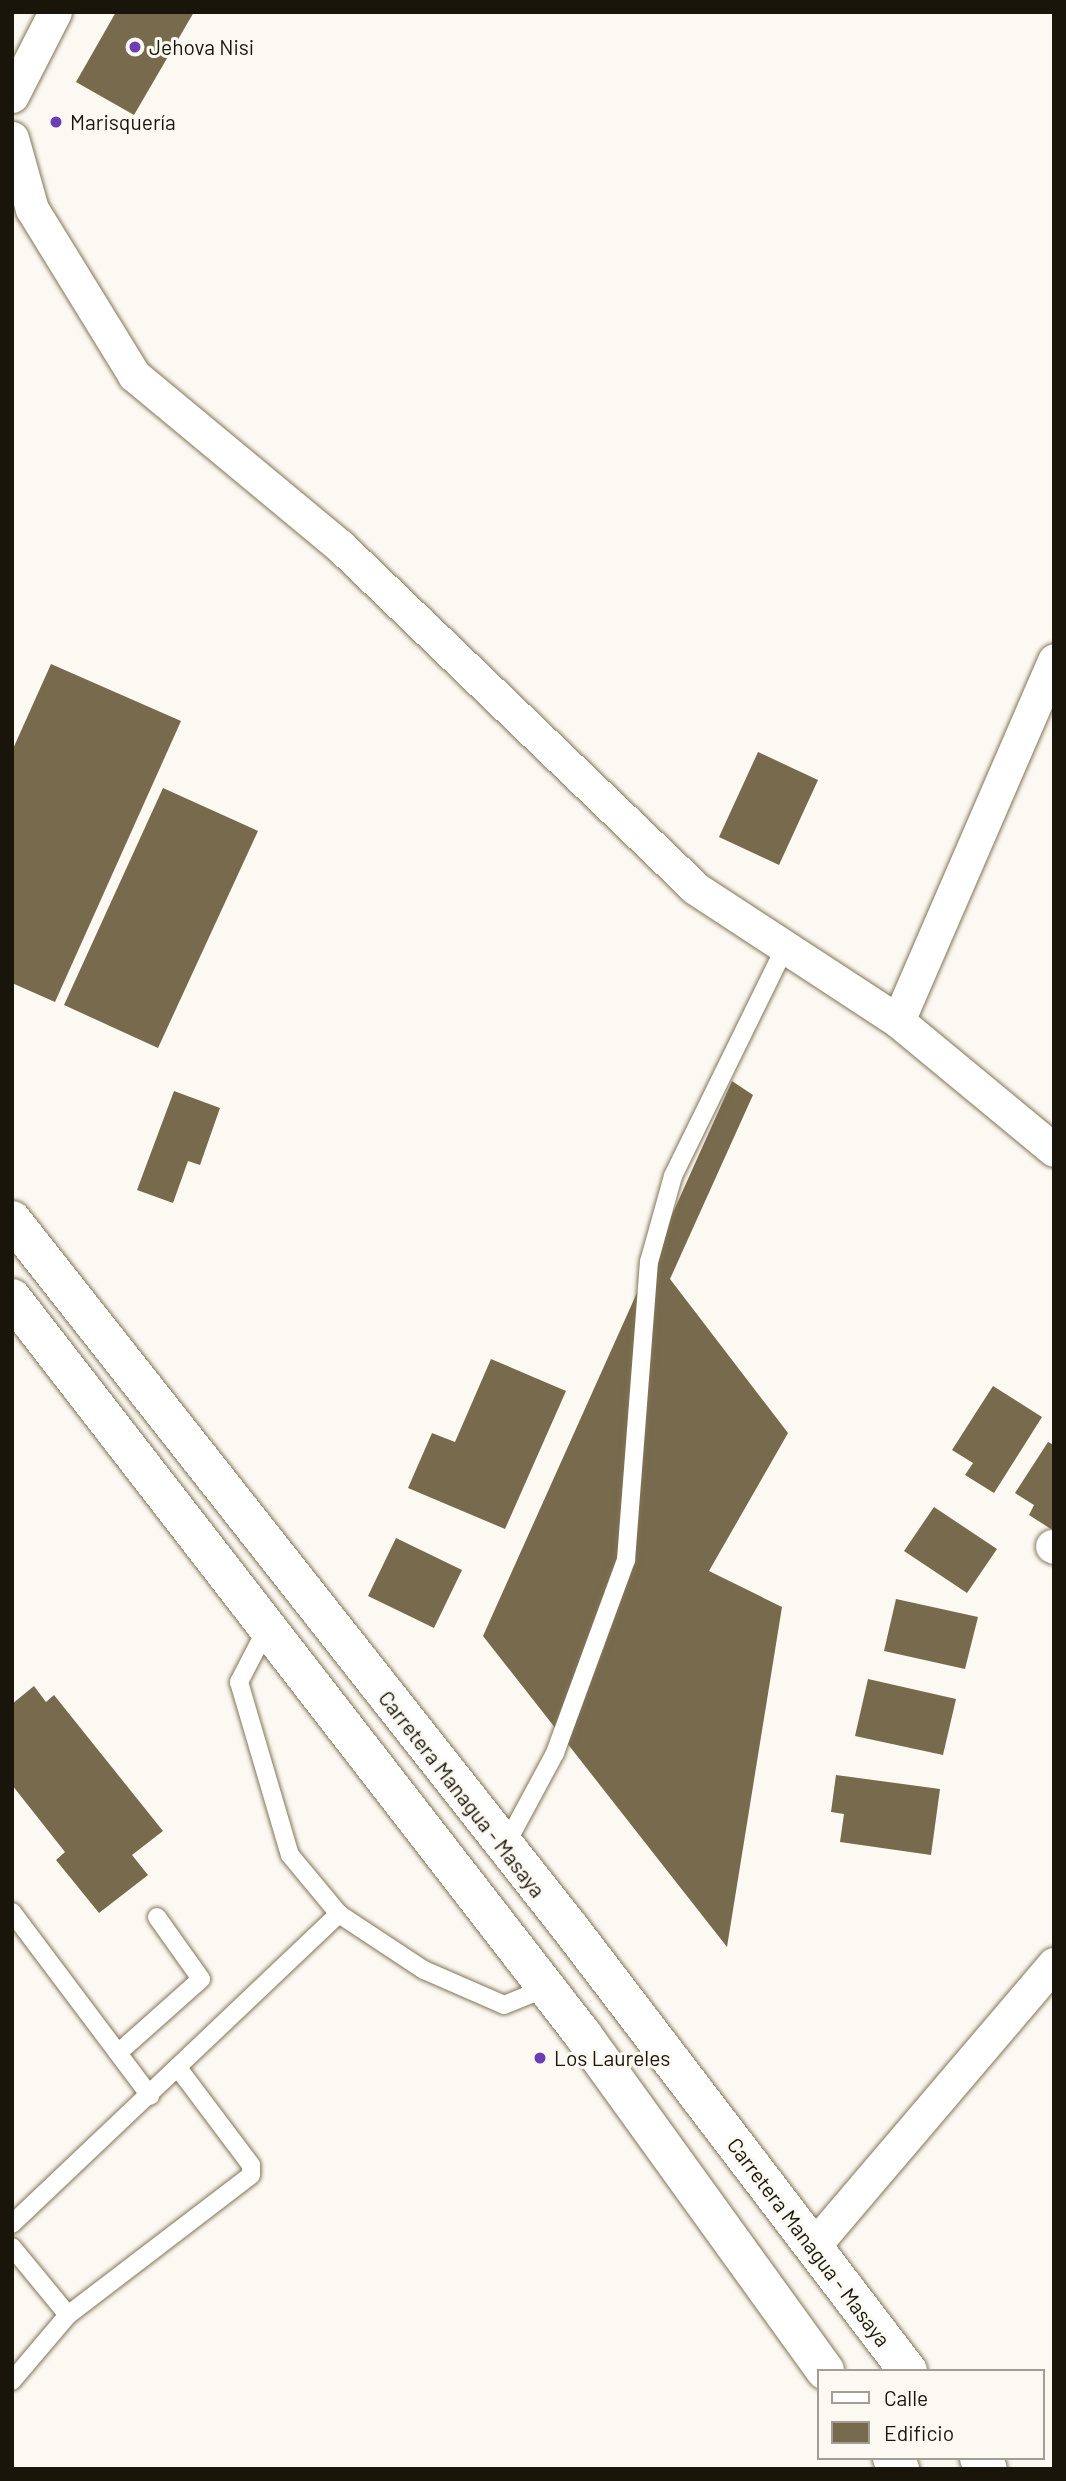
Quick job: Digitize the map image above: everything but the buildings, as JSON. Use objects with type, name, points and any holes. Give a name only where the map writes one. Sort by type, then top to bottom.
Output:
[{"type":"highway","name":"Carretera Managua - Masaya","points":[[12,1220],[504,1849],[571,1929],[906,2369]]},
{"type":"highway","points":[[12,1298],[546,1988],[824,2369]]},
{"type":"street","points":[[12,96],[55,12]]},
{"type":"street","points":[[12,138],[32,209],[134,375],[340,546],[695,888],[898,1021],[1054,1150]]},
{"type":"street","points":[[898,1021],[1054,660]]},
{"type":"street","points":[[812,2248],[1054,1964]]},
{"type":"lane","points":[[504,1849],[555,1753],[626,1560],[649,1262],[673,1176],[785,947]]},
{"type":"lane","points":[[267,1628],[239,1682],[290,1855],[339,1914],[424,1970],[505,2005],[546,1988]]},
{"type":"lane","points":[[12,1912],[150,2096]]},
{"type":"lane","points":[[12,2224],[179,2069],[339,1914]]},
{"type":"lane","points":[[118,2053],[201,1979],[157,1917]]},
{"type":"lane","points":[[12,2381],[68,2315],[251,2175],[251,2165],[179,2069]]},
{"type":"lane","points":[[12,2247],[68,2315]]},
{"type":"place","name":"Jehova Nisi","points":[[135,47]]},
{"type":"place","name":"Marisquería","points":[[56,122]]},
{"type":"place","name":"Los Laureles","points":[[540,2058]]}]
